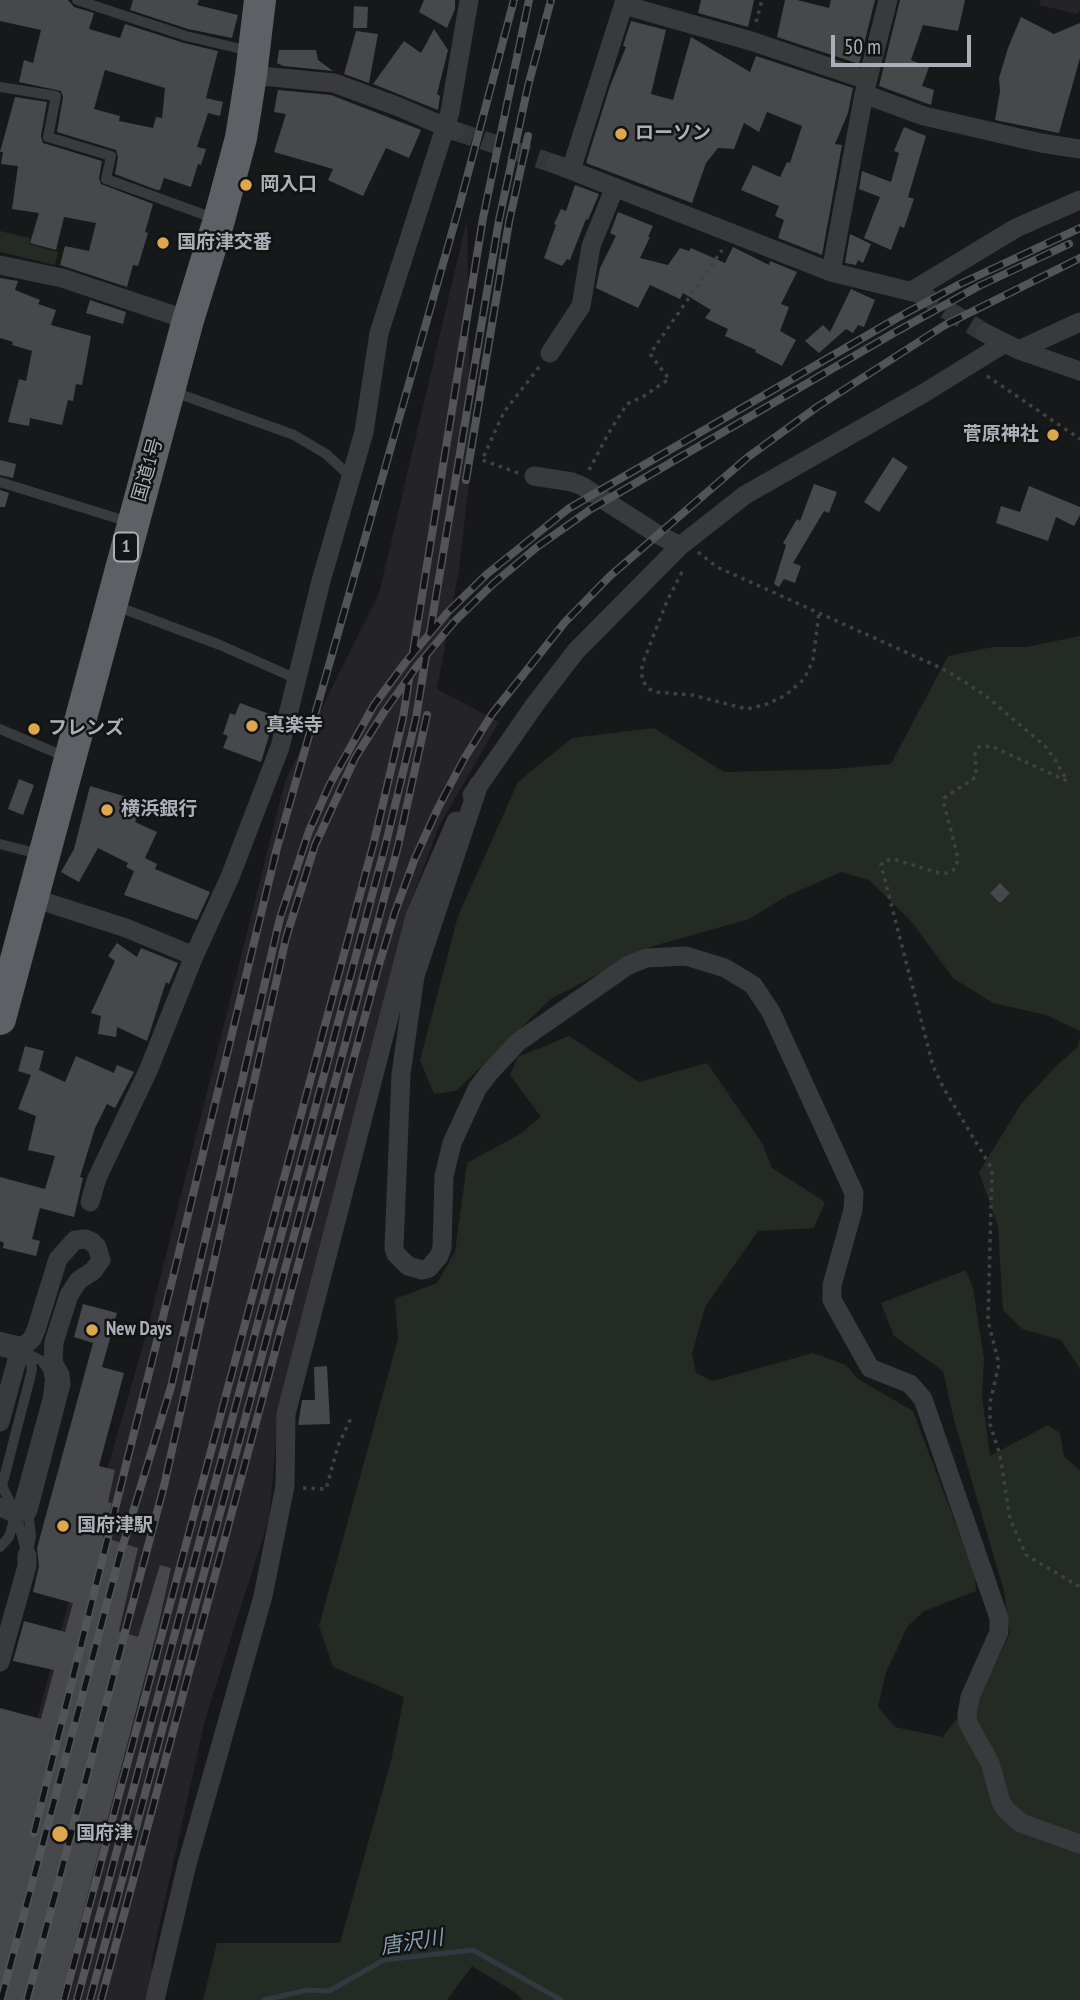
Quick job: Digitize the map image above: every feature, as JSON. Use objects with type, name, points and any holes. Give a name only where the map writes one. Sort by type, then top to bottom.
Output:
[{"type":"highway","name":"国道1号","points":[[0,1019],[188,320],[241,138],[260,0]]},
{"type":"street","points":[[90,1202],[97,1178],[148,1071],[230,877],[280,747],[321,581],[364,432],[379,334],[450,130],[450,112],[470,0]]},
{"type":"street","points":[[831,272],[865,87],[888,0]]},
{"type":"street","points":[[1080,149],[1041,143],[924,116],[865,87],[751,41],[625,2],[563,167],[831,272],[917,292],[1016,228],[1080,200]]},
{"type":"street","points":[[253,63],[334,83],[399,107],[450,130]]},
{"type":"street","points":[[550,353],[581,306],[591,246],[615,187]]},
{"type":"street","points":[[0,265],[62,278],[188,320]]},
{"type":"street","points":[[155,2000],[187,1864],[262,1596],[285,1486],[286,1414],[415,915],[457,817],[536,703],[576,651],[687,545],[745,495],[970,365],[1080,322]]},
{"type":"street","points":[[985,332],[1012,347],[1080,371]]},
{"type":"street","points":[[534,476],[582,486],[657,534],[687,545]]},
{"type":"street","points":[[479,784],[415,976],[401,1074],[394,1248],[396,1254],[408,1266],[422,1269],[429,1268],[439,1256],[442,1248],[444,1177],[460,1123],[477,1089],[518,1042],[627,965],[646,958],[686,956],[743,976],[753,985],[771,1012],[854,1193],[853,1210],[832,1285],[832,1300],[870,1368],[910,1384],[923,1399],[999,1618],[999,1632],[970,1697],[968,1723],[990,1763],[1006,1810],[1021,1823],[1080,1844]]},
{"type":"street","points":[[33,898],[126,929],[194,957]]},
{"type":"street","points":[[0,1422],[10,1347],[32,1339],[58,1259],[75,1240],[86,1239],[92,1242],[100,1253],[100,1260],[93,1271],[79,1280],[69,1295],[54,1342],[53,1362],[60,1375],[61,1384],[15,1511]]},
{"type":"street","points":[[0,1662],[27,1566],[27,1555]]},
{"type":"lane","points":[[77,0],[186,36],[253,63]]},
{"type":"lane","points":[[0,87],[56,96],[48,137],[110,156],[106,179],[219,220]]},
{"type":"lane","points":[[170,390],[293,435],[326,453],[352,477]]},
{"type":"lane","points":[[0,482],[133,524]]},
{"type":"lane","points":[[111,604],[220,645],[297,680]]},
{"type":"lane","points":[[0,729],[70,758]]},
{"type":"lane","points":[[0,844],[43,855]]},
{"type":"lane","points":[[0,1547],[9,1537],[48,1397],[50,1379],[48,1370],[41,1361],[10,1347]]},
{"type":"lane","points":[[10,1347],[31,1363],[32,1370],[2,1486],[31,1536],[27,1555]]},
{"type":"path","points":[[751,41],[762,0]]},
{"type":"path","points":[[582,486],[608,434],[627,404],[668,379],[650,354],[733,234]]},
{"type":"path","points":[[534,476],[507,470],[482,460],[504,412],[550,353]]},
{"type":"path","points":[[970,365],[1080,439]]},
{"type":"path","points":[[819,612],[813,661],[804,680],[786,695],[767,704],[747,709],[692,695],[657,692],[649,689],[642,680],[642,666],[687,545],[717,566],[819,612],[943,670],[977,691],[1045,746],[1067,781],[991,746],[979,747],[975,754],[976,776],[944,798],[958,858],[956,868],[948,873],[939,873],[896,860],[885,860],[881,865],[933,1066],[992,1169],[988,1321],[999,1364],[989,1403],[990,1424],[1000,1455],[1010,1519],[1026,1555],[1080,1587]]},
{"type":"path","points":[[326,1489],[338,1447],[351,1418]]},
{"type":"shaded area","points":[[1041,0],[1080,0],[1080,9],[1078,14],[1039,5]]},
{"type":"shaded area","points":[[467,219],[471,467],[459,569],[437,689],[499,722],[439,826],[402,926],[397,956],[277,1429],[269,1518],[205,1720],[151,1963],[153,1975],[146,2000],[0,2000],[0,1863],[15,1801],[67,1608],[146,1335],[285,781],[379,594]]},
{"type":"shaded area","points":[[0,231],[30,238],[29,244],[58,252],[55,265],[0,252]]},
{"type":"shaded area","points":[[1080,636],[1080,1031],[1046,1015],[993,1003],[953,978],[911,921],[869,880],[841,872],[787,896],[749,919],[650,947],[551,999],[456,1091],[434,1094],[420,1060],[458,916],[518,782],[572,738],[654,728],[724,772],[835,769],[891,764],[948,656],[993,647],[1026,647]]},
{"type":"shaded area","points":[[569,1036],[639,1082],[707,1063],[762,1143],[772,1168],[825,1202],[814,1228],[758,1231],[705,1307],[692,1354],[696,1373],[713,1381],[813,1353],[846,1365],[858,1379],[913,1411],[975,1575],[976,1591],[924,1611],[908,1626],[886,1672],[878,1707],[895,1727],[943,1737],[992,1670],[1010,1633],[1004,1591],[954,1420],[943,1371],[894,1336],[881,1303],[966,1270],[973,1288],[984,1359],[982,1397],[990,1456],[1048,1425],[1060,1433],[1064,1456],[1080,1471],[1080,2000],[522,2000],[516,1993],[472,1966],[447,2000],[203,2000],[217,1943],[340,1943],[391,1761],[404,1697],[333,1667],[319,1626],[398,1339],[395,1299],[437,1283],[455,1252],[467,1163],[520,1134],[541,1117],[510,1075],[518,1057]]},
{"type":"shaded area","points":[[1080,1039],[1080,1369],[1061,1340],[1022,1329],[1003,1310],[998,1226],[979,1172],[1021,1104],[1056,1066],[1077,1048]]},
{"type":"building","points":[[0,0],[68,0],[74,7],[94,13],[89,29],[120,38],[125,24],[218,51],[206,98],[223,102],[220,116],[208,113],[197,147],[206,149],[191,187],[164,178],[160,190],[157,190],[115,174],[118,157],[116,150],[57,132],[63,97],[61,91],[19,82],[24,60],[33,63],[41,30],[0,21]],"holes":[[[105,70],[165,88],[162,118],[156,117],[153,128],[119,121],[120,116],[94,109]]]},
{"type":"building","points":[[133,0],[199,0],[197,5],[238,15],[232,38],[188,29],[130,10]]},
{"type":"building","points":[[424,0],[455,0],[455,9],[447,28],[419,12]]},
{"type":"building","points":[[701,0],[754,0],[748,27],[698,13]]},
{"type":"building","points":[[785,0],[797,0],[829,8],[831,0],[875,0],[859,64],[777,37]]},
{"type":"building","points":[[900,0],[965,0],[958,31],[923,25],[911,60],[929,67],[922,86],[934,90],[931,105],[879,86]]},
{"type":"building","points":[[354,6],[368,7],[367,28],[353,28]]},
{"type":"building","points":[[1021,17],[1054,34],[1080,23],[1080,58],[1059,133],[995,120],[1000,91],[999,78]]},
{"type":"building","points":[[631,21],[666,30],[651,94],[673,100],[691,37],[750,72],[756,56],[853,88],[848,113],[835,144],[842,145],[822,255],[778,238],[784,220],[775,216],[779,206],[741,190],[753,165],[780,177],[787,162],[790,163],[802,126],[767,112],[759,132],[744,123],[734,149],[718,148],[706,163],[692,203],[586,163],[610,86],[626,47],[623,46]]},
{"type":"building","points":[[434,29],[448,50],[437,94],[440,96],[438,110],[373,84],[404,41],[421,53]]},
{"type":"building","points":[[356,31],[378,34],[369,83],[344,74]]},
{"type":"building","points":[[279,50],[316,50],[318,60],[333,71],[283,66],[277,63]]},
{"type":"building","points":[[278,90],[331,95],[421,130],[409,158],[386,148],[363,196],[328,180],[333,169],[274,152],[286,114],[274,112]]},
{"type":"building","points":[[15,97],[47,102],[41,136],[43,143],[102,161],[99,178],[101,184],[153,204],[138,266],[133,265],[127,287],[60,265],[65,246],[89,251],[96,223],[64,217],[56,250],[30,243],[39,213],[12,209],[18,166],[1,164],[3,152],[0,152]]},
{"type":"building","points":[[904,127],[926,136],[908,197],[914,199],[904,228],[900,226],[891,250],[864,238],[880,197],[859,189],[862,171],[891,182],[899,153],[894,151]]},
{"type":"building","points":[[575,185],[599,194],[570,260],[567,259],[562,266],[544,258],[556,225],[554,224],[561,209],[566,211]]},
{"type":"building","points":[[618,212],[653,226],[640,258],[668,265],[680,248],[689,251],[691,248],[725,263],[733,247],[769,265],[770,261],[797,272],[781,304],[789,307],[780,331],[796,340],[782,366],[725,336],[728,329],[705,318],[711,310],[683,293],[680,299],[650,285],[638,308],[596,288],[600,268],[616,236],[610,233]]},
{"type":"building","points":[[850,234],[871,244],[863,263],[858,260],[856,265],[845,263]]},
{"type":"building","points":[[0,278],[18,281],[15,290],[40,300],[38,304],[56,310],[51,325],[91,336],[82,385],[76,384],[73,401],[68,400],[62,425],[30,418],[29,426],[8,422],[19,379],[26,381],[32,351],[0,338]]},
{"type":"building","points":[[851,289],[875,300],[864,327],[858,325],[853,333],[846,329],[819,353],[805,341],[823,325],[830,332]]},
{"type":"building","points":[[90,300],[126,312],[123,324],[86,313]]},
{"type":"building","points":[[893,457],[908,467],[879,512],[864,502]]},
{"type":"building","points":[[0,460],[16,464],[13,478],[0,475]]},
{"type":"building","points":[[814,484],[837,492],[829,513],[824,511],[793,563],[801,566],[795,583],[784,579],[779,587],[774,584],[786,545],[783,543],[797,519],[800,521]]},
{"type":"building","points":[[1029,486],[1080,507],[1080,515],[1074,526],[1056,517],[1048,541],[996,523],[1001,506],[1020,512]]},
{"type":"building","points":[[0,490],[9,493],[5,507],[0,507]]},
{"type":"building","name":"真楽寺","points":[[240,703],[275,716],[261,762],[223,748],[228,736],[223,734],[230,713],[235,715]]},
{"type":"building","points":[[19,779],[34,785],[23,815],[8,809]]},
{"type":"building","points":[[90,786],[130,798],[128,804],[141,808],[135,822],[157,832],[145,858],[157,864],[155,869],[210,892],[197,920],[124,895],[134,871],[126,867],[128,863],[98,848],[79,882],[61,872],[74,849]]},
{"type":"building","points":[[1000,883],[1010,893],[1000,903],[990,893]]},
{"type":"building","points":[[117,943],[137,957],[141,948],[178,963],[169,984],[166,982],[147,1041],[117,1027],[116,1037],[98,1034],[101,1016],[91,1013],[115,961],[108,956]]},
{"type":"building","points":[[25,1046],[44,1051],[39,1070],[65,1082],[76,1056],[114,1073],[117,1065],[134,1072],[115,1108],[107,1104],[95,1128],[80,1177],[83,1178],[74,1217],[40,1208],[32,1239],[40,1241],[36,1256],[3,1248],[4,1243],[0,1241],[0,1177],[45,1189],[55,1156],[28,1150],[36,1116],[18,1109],[31,1075],[18,1071]]},
{"type":"building","points":[[83,1304],[117,1313],[102,1367],[124,1373],[99,1466],[115,1470],[108,1502],[112,1503],[103,1537],[138,1548],[119,1631],[138,1637],[160,1565],[171,1568],[60,2000],[4,2000],[6,1993],[0,1992],[0,1708],[41,1719],[54,1670],[13,1661],[24,1621],[65,1632],[73,1603],[33,1592],[39,1566],[37,1548],[93,1343],[74,1337]]},
{"type":"building","points":[[327,1366],[330,1424],[298,1425],[302,1400],[315,1400],[314,1367]]},
{"type":"waterway","name":"唐沢川","points":[[264,2000],[308,1990],[329,1991],[384,1960],[473,1950],[561,2000]]},
{"type":"tunnel","points":[[455,131],[555,164]]},
{"type":"tunnel","points":[[921,294],[985,333]]},
{"type":"railway","points":[[34,1833],[277,848],[458,211],[514,0]]},
{"type":"railway","points":[[413,652],[483,218],[529,0]]},
{"type":"railway","points":[[430,632],[499,220],[528,86],[551,0]]},
{"type":"railway","points":[[466,480],[509,222],[528,136]]},
{"type":"railway","points":[[1,2000],[120,1555],[171,1387],[280,918],[309,831],[330,784],[374,705],[447,613],[487,574],[568,509],[897,318],[960,284],[1080,228]]},
{"type":"railway","points":[[27,2000],[164,1486],[286,938],[315,845],[355,758],[417,666],[455,621],[537,547],[591,509],[892,334],[979,286],[1069,244]]},
{"type":"railway","points":[[101,2000],[378,968],[415,858],[464,759],[492,714],[565,622],[610,576],[748,457],[817,407],[945,325],[1080,258]]},
{"type":"railway","points":[[77,2000],[386,843],[416,718],[426,656]]},
{"type":"railway","points":[[64,2000],[374,842],[403,718],[409,679]]},
{"type":"railway","points":[[90,2000],[398,846],[427,715]]},
{"type":"place","name":"ローソン","points":[[621,134]]},
{"type":"place","name":"岡入口","points":[[246,185]]},
{"type":"place","name":"国府津交番","points":[[163,243]]},
{"type":"place","name":"菅原神社","points":[[1053,435]]},
{"type":"place","name":"真楽寺","points":[[252,726]]},
{"type":"place","name":"フレンズ","points":[[34,729]]},
{"type":"place","name":"横浜銀行","points":[[107,810]]},
{"type":"place","name":"New Days","points":[[92,1330]]},
{"type":"place","name":"国府津駅","points":[[63,1526]]},
{"type":"place","name":"国府津","points":[[60,1834]]}]
